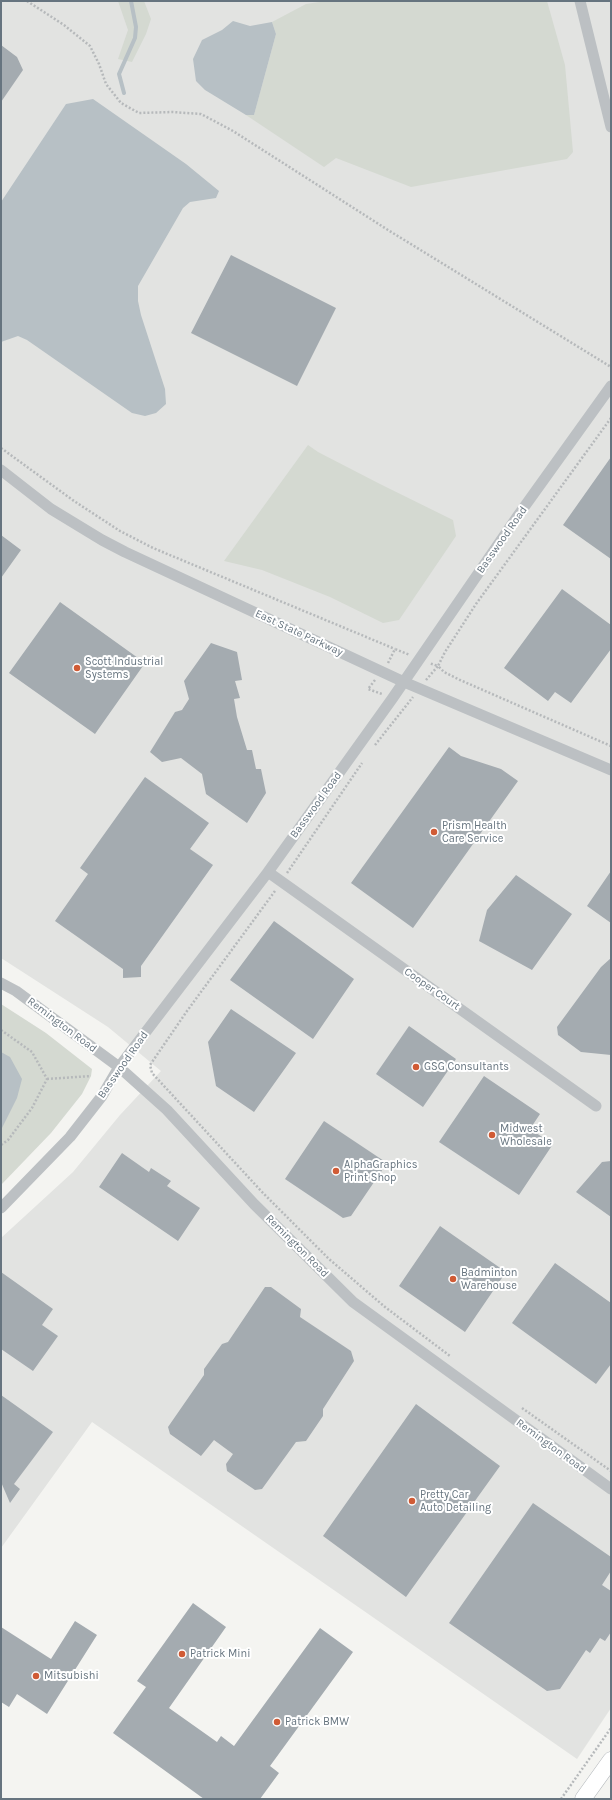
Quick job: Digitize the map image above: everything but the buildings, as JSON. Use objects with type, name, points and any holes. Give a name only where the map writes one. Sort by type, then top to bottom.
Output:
[{"type":"street","points":[[580,1],[611,127]]},
{"type":"street","name":"Basswood Road","points":[[1,1208],[70,1137],[102,1096],[119,1067],[268,872],[404,682],[517,517],[611,386]]},
{"type":"street","name":"East State Parkway","points":[[1,470],[51,509],[102,540],[404,682],[611,770]]},
{"type":"street","name":"Cooper Court","points":[[268,872],[596,1106]]},
{"type":"street","name":"Remington Road","points":[[1,983],[16,991],[119,1067],[167,1110],[254,1204],[353,1302],[611,1489]]},
{"type":"street","points":[[583,1799],[611,1760]]},
{"type":"path","points":[[27,1],[64,25],[90,46],[99,64],[106,84],[121,103],[139,113],[172,112],[200,114],[233,131],[381,225],[611,367]]},
{"type":"path","points":[[611,418],[476,604],[445,652],[438,666],[444,672],[460,680],[611,746]]},
{"type":"path","points":[[1,448],[74,501],[133,538],[153,548],[395,650]]},
{"type":"path","points":[[1,1030],[32,1052],[47,1079]]},
{"type":"path","points":[[150,1065],[152,1073],[287,1217],[329,1259],[385,1307],[452,1357]]},
{"type":"path","points":[[47,1079],[91,1076]]},
{"type":"path","points":[[1,1145],[8,1140],[32,1108],[47,1079]]},
{"type":"path","points":[[519,1406],[611,1471]]},
{"type":"path","points":[[561,1799],[611,1728]]},
{"type":"shaded area","points":[[1,1],[611,1],[611,1708],[577,1759],[92,1422],[1,1548],[1,1238],[73,1172],[120,1115],[161,1071],[108,1027],[1,958]]},
{"type":"shaded area","points":[[118,1],[144,1],[151,19],[146,34],[132,62],[118,59],[128,30]]},
{"type":"shaded area","points":[[326,1],[547,1],[565,65],[573,152],[567,159],[411,187],[336,158],[324,167],[246,115],[254,115],[276,34],[272,22],[306,4]]},
{"type":"shaded area","points":[[233,21],[250,26],[272,22],[276,34],[254,115],[246,115],[205,90],[196,81],[193,59],[202,40],[222,30]]},
{"type":"shaded area","points":[[93,99],[186,164],[219,191],[216,198],[190,202],[183,208],[138,286],[138,301],[141,315],[165,389],[166,404],[156,413],[145,416],[132,413],[27,340],[18,336],[1,342],[1,202],[66,104]]},
{"type":"shaded area","points":[[308,445],[318,452],[453,520],[456,536],[399,620],[383,623],[330,597],[262,570],[224,561]]},
{"type":"shaded area","points":[[1,1004],[46,1033],[92,1069],[91,1076],[82,1094],[51,1133],[1,1185]]},
{"type":"shaded area","points":[[1,1052],[10,1057],[22,1079],[17,1098],[1,1130]]},
{"type":"waterway","points":[[124,93],[119,74],[135,38],[136,27],[131,1]]},
{"type":"place","name":"Scott Industrial Systems","points":[[77,668]]},
{"type":"place","name":"Prism Health Care Service","points":[[434,832]]},
{"type":"place","name":"GSG Consultants","points":[[416,1067]]},
{"type":"place","name":"Midwest Wholesale","points":[[492,1135]]},
{"type":"place","name":"AlphaGraphics Print Shop","points":[[336,1171]]},
{"type":"place","name":"Badminton Warehouse","points":[[453,1279]]},
{"type":"place","name":"Pretty Car Auto Detailing","points":[[412,1501]]},
{"type":"place","name":"Patrick Mini","points":[[182,1654]]},
{"type":"place","name":"Mitsubishi","points":[[36,1676]]},
{"type":"place","name":"Patrick BMW","points":[[277,1722]]}]
